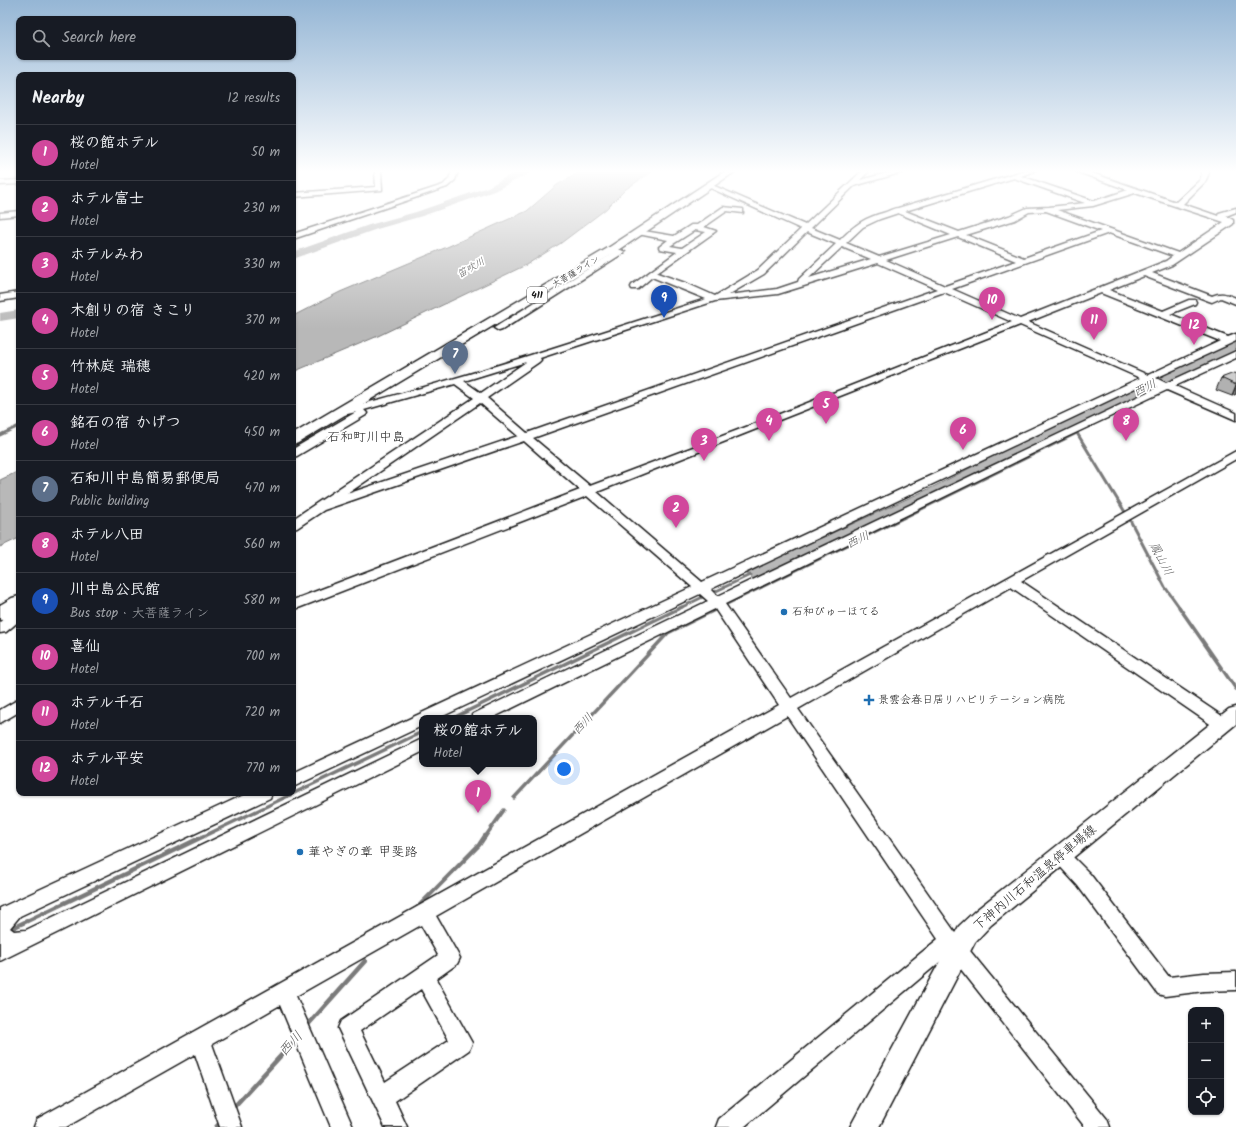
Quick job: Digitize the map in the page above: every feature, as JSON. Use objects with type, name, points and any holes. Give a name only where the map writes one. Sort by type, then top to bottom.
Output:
[{"type":"highway","name":"大菩薩ライン","points":[[296,438],[585,271],[654,224]]},
{"type":"highway","points":[[0,624],[16,605]]},
{"type":"main road","name":"下神内川石和温泉停車場線","points":[[864,1127],[954,947],[983,918],[1229,719]]},
{"type":"street","points":[[296,235],[331,224]]},
{"type":"street","points":[[698,228],[704,224]]},
{"type":"street","points":[[797,224],[1236,418]]},
{"type":"street","points":[[714,299],[761,272],[812,224]]},
{"type":"street","points":[[799,284],[860,225],[863,224]]},
{"type":"street","points":[[931,224],[1024,261]]},
{"type":"street","points":[[339,413],[382,403],[546,353],[714,299],[778,291],[993,224]]},
{"type":"street","points":[[1087,224],[1180,256]]},
{"type":"street","points":[[296,604],[766,423],[1145,273],[1169,263],[1213,233],[1231,224]]},
{"type":"street","points":[[635,287],[712,231],[694,227],[663,247],[683,251]]},
{"type":"street","points":[[320,507],[525,437],[1108,231]]},
{"type":"street","points":[[641,232],[675,239]]},
{"type":"street","points":[[499,328],[585,271],[621,252]]},
{"type":"street","points":[[1145,273],[1212,299],[1221,295],[1236,301]]},
{"type":"street","points":[[651,274],[685,286],[714,299]]},
{"type":"street","points":[[1101,290],[1232,339]]},
{"type":"street","points":[[0,298],[16,295]]},
{"type":"street","points":[[1164,314],[1192,302]]},
{"type":"street","points":[[484,715],[713,600],[747,577],[1232,339]]},
{"type":"street","points":[[296,523],[546,353]]},
{"type":"street","points":[[445,714],[713,600],[747,577],[1236,354]]},
{"type":"street","points":[[455,380],[469,388],[713,600],[789,706],[954,947],[1099,1127]]},
{"type":"street","points":[[296,452],[352,418],[382,403]]},
{"type":"street","points":[[45,1127],[789,706],[1013,582],[1236,454]]},
{"type":"street","points":[[1013,582],[1229,719]]},
{"type":"street","points":[[0,624],[16,615]]},
{"type":"street","points":[[0,624],[16,621]]},
{"type":"street","points":[[0,718],[16,707]]},
{"type":"street","points":[[0,718],[16,712]]},
{"type":"street","points":[[296,779],[419,721]]},
{"type":"street","points":[[0,952],[419,746]]},
{"type":"street","points":[[0,917],[258,796]]},
{"type":"street","points":[[1061,856],[1084,880],[1165,987],[1204,982],[1236,981]]},
{"type":"street","points":[[17,908],[5,919],[1,928],[5,936],[14,940],[32,936]]},
{"type":"street","points":[[396,1127],[348,1028],[450,958],[424,913]]},
{"type":"street","points":[[727,1127],[954,947]]},
{"type":"street","points":[[381,1097],[462,1043],[424,976]]},
{"type":"street","points":[[284,992],[342,1127]]},
{"type":"street","points":[[200,1039],[231,1127]]},
{"type":"water","name":"笛吹川","points":[[499,224],[587,224],[561,243],[526,265],[378,336],[296,371],[296,314],[340,292]]},
{"type":"water","points":[[1236,341],[1236,350],[1227,355],[1049,438],[754,580],[745,573],[933,487],[1044,430]]},
{"type":"water","points":[[16,472],[16,539],[0,547],[0,480]]},
{"type":"building","points":[[1234,373],[1236,374],[1236,385],[1221,378]]},
{"type":"waterway","points":[[296,255],[385,224]]},
{"type":"waterway","points":[[0,317],[16,314]]},
{"type":"waterway","points":[[0,435],[16,427]]},
{"type":"waterway","name":"西川","points":[[719,608],[1077,433],[1131,522],[1165,587],[1180,608]]},
{"type":"waterway","points":[[712,593],[750,575]]},
{"type":"waterway","points":[[680,608],[707,595]]},
{"type":"waterway","points":[[459,715],[682,607]]},
{"type":"waterway","name":"西川","points":[[514,798],[668,633],[721,607]]},
{"type":"waterway","name":"鳳山川","points":[[1179,607],[1236,689]]},
{"type":"waterway","points":[[296,792],[419,733]]},
{"type":"waterway","points":[[202,837],[288,796]]},
{"type":"waterway","name":"西川","points":[[485,837],[504,810]]},
{"type":"waterway","points":[[0,934],[204,836]]},
{"type":"waterway","name":"西川","points":[[416,909],[479,845],[485,836]]},
{"type":"waterway","name":"西川","points":[[306,1027],[365,961]]},
{"type":"waterway","name":"西川","points":[[232,1109],[297,1038]]},
{"type":"waterway","name":"西川","points":[[216,1127],[222,1121]]},
{"type":"place","name":"川中島公民館","points":[[664,318]]},
{"type":"place","name":"喜仙","points":[[992,320]]},
{"type":"place","name":"ホテル千石","points":[[1094,340]]},
{"type":"place","name":"ホテル平安","points":[[1194,345]]},
{"type":"place","name":"石和川中島簡易郵便局","points":[[455,374]]},
{"type":"place","name":"竹林庭 瑞穂","points":[[826,424]]},
{"type":"place","name":"木創りの宿 きこり","points":[[769,441]]},
{"type":"place","name":"ホテル八田","points":[[1126,441]]},
{"type":"place","name":"銘石の宿 かげつ","points":[[963,450]]},
{"type":"place","name":"ホテルみわ","points":[[704,461]]},
{"type":"place","name":"ホテル富士","points":[[676,528]]},
{"type":"place","name":"石和びゅーほてる","points":[[784,612]]},
{"type":"place","name":"景雲会春日居リハビリテーション病院","points":[[869,700]]},
{"type":"place","name":"桜の館ホテル","points":[[478,813]]},
{"type":"place","name":"華やぎの章 甲斐路","points":[[300,852]]},
{"type":"district","name":"石和町川中島","points":[[366,437]]}]
